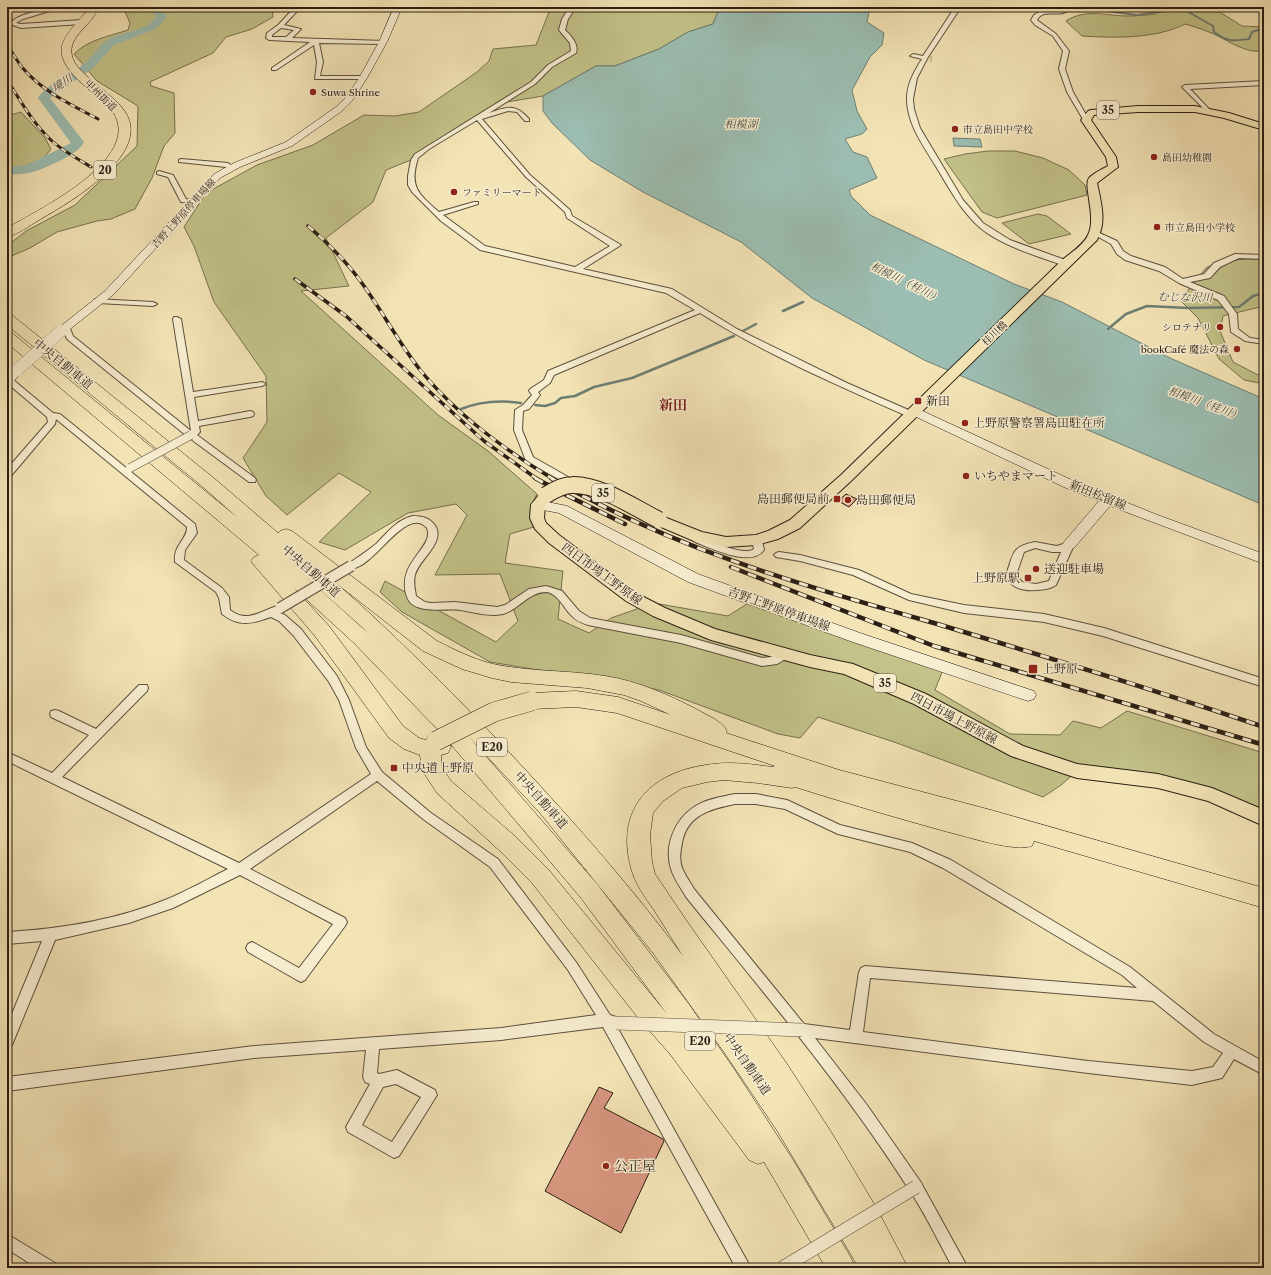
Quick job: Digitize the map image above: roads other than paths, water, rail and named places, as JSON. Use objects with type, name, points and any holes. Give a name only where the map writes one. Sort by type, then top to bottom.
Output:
[{"type":"highway","name":"甲州街道","points":[[7,233],[84,187],[110,166],[122,147],[126,127],[123,118],[108,99],[77,72],[67,57],[67,47],[82,22],[92,11],[93,7]]},
{"type":"highway","name":"中央自動車道","points":[[7,318],[209,483],[369,622],[501,756],[590,856],[661,945],[761,1083],[791,1129],[875,1268]]},
{"type":"highway","name":"中央自動車道","points":[[7,336],[249,536],[360,638],[441,719],[538,830],[634,948],[679,1010],[784,1169],[841,1268]]},
{"type":"highway","points":[[131,438],[237,538],[288,591],[322,631],[396,732],[412,745],[421,748],[436,746],[533,705],[576,699],[618,705],[839,779],[991,819],[1264,898]]},
{"type":"highway","points":[[209,483],[295,541],[437,650],[474,666],[489,670],[604,684],[636,691],[692,716],[752,751]]},
{"type":"highway","points":[[533,705],[584,708],[623,715],[805,782],[864,800],[988,833],[1040,841],[1093,854],[1264,906]]},
{"type":"highway","points":[[436,746],[429,756],[431,768],[444,787],[508,844],[540,876],[569,910],[648,1011],[679,1046],[732,1116],[841,1268]]},
{"type":"highway","points":[[805,782],[752,773],[728,772],[694,775],[680,780],[658,792],[645,805],[641,814],[639,827],[638,841],[640,859],[647,879],[679,931],[779,1073],[831,1154],[894,1268]]},
{"type":"main road","name":"吉野上野原停車場線","points":[[10,376],[109,293],[217,176],[231,167],[281,148],[339,109],[349,99],[363,78],[383,42],[398,7]]},
{"type":"main road","name":"35","points":[[1065,263],[1087,244],[1095,233],[1097,225],[1096,200],[1092,183],[1094,179],[1110,170],[1113,166],[1113,162],[1086,120],[1091,113],[1102,111],[1171,108],[1207,110],[1264,127]]},
{"type":"main road","name":"桂川橋","points":[[912,413],[1065,263]]},
{"type":"main road","name":"35","points":[[542,500],[561,487],[573,485],[588,487],[700,537],[714,541],[726,542],[757,540],[773,536],[795,524],[846,478],[912,413]]},
{"type":"main road","name":"新田松留線","points":[[912,413],[1064,481],[1150,517],[1264,559]]},
{"type":"main road","points":[[1070,545],[1108,499]]},
{"type":"main road","name":"吉野上野原停車場線","points":[[542,500],[693,578],[855,637],[1028,695]]},
{"type":"main road","name":"四日市場上野原線","points":[[542,500],[537,518],[540,525],[554,539],[631,597],[659,612],[711,634],[810,661],[847,668],[874,678],[920,699],[1017,751],[1077,771],[1158,781],[1204,793],[1264,818]]},
{"type":"street","points":[[60,7],[21,18],[16,20],[13,24],[21,26],[82,22]]},
{"type":"street","points":[[298,7],[280,26],[269,34],[269,38],[316,41],[383,42]]},
{"type":"street","points":[[573,7],[565,20],[562,30],[574,45],[574,52],[550,66],[533,83],[427,148],[416,158],[410,178],[411,186],[418,196],[483,248],[670,292],[734,331],[785,357],[912,413]]},
{"type":"street","points":[[958,7],[914,77],[910,102],[917,128],[958,198],[977,222],[991,232],[1013,244],[1065,263]]},
{"type":"street","points":[[1068,7],[1059,13],[1042,9],[1034,20],[1035,23],[1056,37],[1066,51],[1062,68],[1070,92],[1081,114],[1086,120]]},
{"type":"street","points":[[280,26],[298,29],[288,39]]},
{"type":"street","points":[[274,69],[316,41]]},
{"type":"street","points":[[316,41],[320,62],[317,78],[363,78]]},
{"type":"street","points":[[913,56],[921,57]]},
{"type":"street","points":[[1207,110],[1185,87],[1264,83]]},
{"type":"street","points":[[478,118],[508,109],[519,111],[527,120]]},
{"type":"street","points":[[478,118],[528,176],[568,211],[569,217],[616,246],[576,270]]},
{"type":"street","points":[[181,161],[228,165],[231,167]]},
{"type":"street","points":[[160,173],[170,176],[183,201],[192,202]]},
{"type":"street","points":[[439,214],[476,203]]},
{"type":"street","points":[[1095,233],[1114,243],[1120,252],[1128,258],[1162,269],[1182,281],[1221,298],[1233,314],[1234,330],[1248,340],[1264,342]]},
{"type":"street","points":[[1182,281],[1207,276],[1216,265],[1238,256],[1264,257]]},
{"type":"street","points":[[98,301],[153,304]]},
{"type":"street","points":[[701,310],[551,373],[547,382],[533,391],[536,395],[526,407],[519,410],[518,430],[529,459],[558,477],[622,508],[677,533],[743,555],[754,554],[760,550],[757,540]]},
{"type":"street","points":[[128,469],[196,432],[177,319]]},
{"type":"street","points":[[63,330],[191,435],[252,480]]},
{"type":"street","points":[[10,376],[52,416],[57,416],[128,469],[192,526],[192,533],[179,549],[178,556],[180,562],[219,590],[224,597],[225,611],[234,618],[243,621],[271,613],[365,557],[405,522],[414,519],[422,520],[429,524],[432,531],[431,540],[411,569],[409,575],[412,598],[419,604],[429,607],[455,606],[491,611],[503,610],[514,605],[529,593],[547,589],[557,593],[564,599],[572,612],[586,620],[683,639],[762,662],[773,661],[785,654]]},
{"type":"street","points":[[190,395],[262,384]]},
{"type":"street","points":[[195,424],[250,414]]},
{"type":"street","points":[[7,475],[52,422],[52,416]]},
{"type":"street","points":[[1035,545],[1056,550],[1064,549],[1070,545],[1053,583],[1050,585],[1036,587],[1019,585],[1013,580],[1011,575],[1020,550],[1025,547],[1035,545]]},
{"type":"street","points":[[779,555],[800,558],[856,572],[909,597],[964,609],[1044,618],[1104,632],[1264,683]]},
{"type":"street","points":[[271,613],[282,618],[297,632],[333,679],[344,700],[362,748],[378,775],[427,816],[494,863],[572,966],[611,1021],[744,1268]]},
{"type":"street","points":[[53,779],[142,688]]},
{"type":"street","points":[[55,714],[97,734]]},
{"type":"street","points":[[7,756],[240,869],[341,922],[300,976],[252,948]]},
{"type":"street","points":[[7,938],[51,935],[135,916],[168,904],[240,869],[378,775]]},
{"type":"street","points":[[961,1268],[916,1187],[832,1068],[690,893],[677,870],[674,853],[677,838],[684,822],[698,810],[715,803],[735,799],[756,799],[787,805],[838,829],[912,848],[946,864],[1126,971],[1209,1038],[1264,1069]]},
{"type":"street","points":[[7,1041],[51,935]]},
{"type":"street","points":[[856,1036],[865,972],[1156,995]]},
{"type":"street","points":[[7,1084],[254,1052],[501,1034],[611,1021],[802,1030],[1088,1067],[1192,1078],[1217,1073],[1232,1052]]},
{"type":"street","points":[[372,1043],[370,1077],[379,1082],[397,1077],[430,1095],[394,1152],[353,1126],[379,1082]]},
{"type":"street","points":[[782,1268],[916,1187]]},
{"type":"street","points":[[7,1241],[50,1268]]},
{"type":"water","name":"相模湖","points":[[720,7],[870,7],[867,22],[884,33],[882,45],[870,57],[852,90],[857,111],[867,129],[862,134],[845,139],[853,152],[867,157],[877,178],[849,190],[851,196],[870,215],[1014,284],[1062,302],[1170,358],[1264,399],[1264,503],[1261,504],[924,360],[812,298],[741,242],[643,192],[590,160],[552,123],[543,111],[543,96],[596,66],[615,66],[659,49],[688,32],[713,24]]},
{"type":"water","points":[[953,138],[980,139],[982,147],[954,146]]},
{"type":"waterway","name":"境川","points":[[7,171],[29,169],[46,162],[77,145],[78,142],[74,136],[44,98],[47,93],[71,79],[88,66],[110,43],[120,38],[146,30],[157,23],[162,17],[156,7]]},
{"type":"waterway","points":[[990,7],[1022,11],[1045,11]]},
{"type":"waterway","points":[[1061,11],[1106,11],[1137,15],[1172,10],[1185,10],[1213,26],[1214,32],[1223,38],[1230,40],[1249,39],[1252,32],[1264,28]]},
{"type":"waterway","name":"むじな沢川","points":[[1108,329],[1126,314],[1147,306],[1188,308],[1239,307],[1253,296],[1264,293]]},
{"type":"waterway","points":[[783,311],[803,302]]},
{"type":"waterway","points":[[743,331],[756,324]]},
{"type":"waterway","points":[[535,405],[545,406],[555,403],[561,398],[575,396],[594,387],[632,378],[734,336]]},
{"type":"waterway","points":[[461,409],[476,404],[491,402],[521,403]]},
{"type":"tunnel","points":[[921,57],[932,59]]},
{"type":"railway","points":[[7,45],[21,66],[37,82],[56,96],[98,119]]},
{"type":"railway","points":[[7,80],[28,112],[45,134],[61,148],[91,167]]},
{"type":"railway","points":[[308,226],[338,254],[351,269],[406,351],[435,387],[482,431],[553,479]]},
{"type":"railway","points":[[295,279],[346,316],[484,441],[537,479]]},
{"type":"railway","points":[[535,478],[625,524]]},
{"type":"railway","points":[[551,478],[596,503],[642,525],[690,545],[786,579],[1099,674],[1264,727]]},
{"type":"railway","points":[[731,567],[934,646],[1264,745]]},
{"type":"place","name":"Suwa Shrine","points":[[313,92]]},
{"type":"place","name":"市立島田中学校","points":[[955,129]]},
{"type":"place","name":"島田幼稚園","points":[[1154,157]]},
{"type":"place","name":"ファミリーマート","points":[[454,192]]},
{"type":"place","name":"市立島田小学校","points":[[1157,227]]},
{"type":"place","name":"シロテナリ","points":[[1220,327]]},
{"type":"place","name":"bookCafé 魔法の森","points":[[1237,349]]},
{"type":"place","name":"新田","points":[[918,401]]},
{"type":"place","name":"上野原警察署島田駐在所","points":[[965,423]]},
{"type":"place","name":"いちやまマート","points":[[966,476]]},
{"type":"place","name":"島田郵便局前","points":[[837,499]]},
{"type":"place","name":"島田郵便局","points":[[848,500]]},
{"type":"place","name":"送迎駐車場","points":[[1036,569]]},
{"type":"place","name":"上野原駅","points":[[1028,578]]},
{"type":"place","name":"上野原","points":[[1033,669]]},
{"type":"place","name":"中央道上野原","points":[[394,768]]},
{"type":"place","name":"公正屋","points":[[606,1166]]},
{"type":"district","name":"新田","points":[[673,405]]},
{"type":"water label","name":"相模川（桂川）","points":[[906,282]]},
{"type":"water label","name":"相模川（桂川）","points":[[1205,403]]}]
